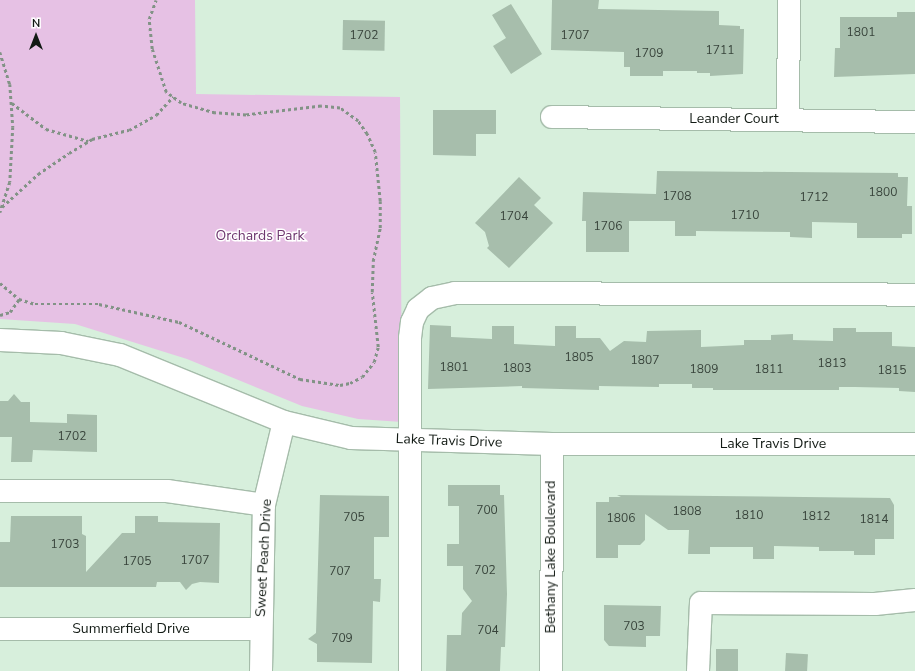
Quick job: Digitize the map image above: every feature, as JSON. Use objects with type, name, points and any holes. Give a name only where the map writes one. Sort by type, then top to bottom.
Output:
[{"type":"street","points":[[788,119],[789,0]]},
{"type":"street","name":"Leander Court","points":[[552,117],[788,119],[915,122]]},
{"type":"street","points":[[410,671],[409,440],[412,322],[418,309],[432,298],[454,293],[915,295]]},
{"type":"street","name":"Lake Travis Drive","points":[[0,340],[61,343],[120,355],[284,422],[351,438],[552,444],[915,444]]},
{"type":"street","name":"Sweet Peach Drive","points":[[261,671],[264,505],[284,422]]},
{"type":"street","name":"Bethany Lake Boulevard","points":[[551,671],[552,444]]},
{"type":"street","points":[[0,490],[167,491],[264,505]]},
{"type":"street","points":[[698,671],[700,603],[875,604],[915,600]]},
{"type":"street","name":"Summerfield Drive","points":[[0,629],[261,629]]},
{"type":"path","points":[[0,283],[19,299],[35,304],[100,304],[123,308],[178,322],[300,379],[340,385],[359,379],[374,362],[378,347],[372,292],[373,261],[380,228],[380,201],[375,152],[367,134],[358,121],[340,108],[321,106],[246,115],[215,113],[182,103],[166,92],[152,49],[149,19],[156,0]]},
{"type":"path","points":[[0,52],[10,84],[13,127],[10,182],[0,212]]},
{"type":"path","points":[[2,207],[38,174],[89,141],[129,130],[156,115],[173,97]]},
{"type":"path","points":[[12,103],[46,129],[89,141]]},
{"type":"path","points":[[0,315],[10,312],[19,299]]},
{"type":"green space","name":"Orchards Park","points":[[0,0],[195,0],[196,94],[400,97],[402,422],[358,419],[302,406],[187,359],[75,324],[0,319]]},
{"type":"building","points":[[552,0],[599,0],[598,9],[719,11],[719,25],[740,26],[740,29],[744,29],[743,74],[710,76],[710,73],[697,73],[697,71],[663,71],[663,76],[630,76],[630,67],[624,67],[624,52],[551,50]]},
{"type":"building","points":[[511,4],[542,54],[511,74],[493,46],[506,38],[492,15]]},
{"type":"building","points":[[897,12],[915,12],[915,74],[834,77],[835,48],[840,48],[840,17],[897,17]]},
{"type":"building","points":[[343,20],[385,21],[384,51],[342,50]]},
{"type":"building","points":[[433,110],[496,110],[496,134],[476,134],[476,156],[433,155]]},
{"type":"building","points":[[657,171],[898,173],[898,177],[908,177],[907,206],[912,206],[912,234],[902,234],[902,238],[857,238],[857,223],[812,222],[812,238],[790,237],[790,232],[696,231],[696,236],[675,236],[675,221],[629,221],[629,252],[586,252],[586,221],[582,221],[583,192],[656,194]]},
{"type":"building","points":[[519,177],[541,198],[534,205],[553,223],[509,268],[487,248],[489,246],[485,232],[475,223]]},
{"type":"building","points":[[430,325],[451,326],[451,337],[492,339],[492,326],[514,326],[514,344],[555,346],[555,326],[576,326],[576,338],[600,338],[610,351],[624,341],[646,342],[647,331],[701,330],[701,347],[744,345],[744,340],[771,340],[771,335],[793,334],[793,340],[833,341],[833,328],[856,328],[856,332],[892,332],[892,346],[915,347],[915,392],[899,391],[899,388],[855,387],[839,387],[839,390],[713,390],[713,388],[692,388],[692,384],[659,384],[659,387],[599,386],[599,390],[522,388],[522,386],[428,389]]},
{"type":"building","points":[[14,394],[21,402],[30,402],[30,422],[67,423],[67,414],[97,415],[97,452],[33,450],[32,462],[11,462],[12,437],[0,437],[0,401],[8,401]]},
{"type":"building","points":[[448,485],[500,485],[500,495],[504,495],[507,594],[505,647],[501,647],[500,671],[446,671],[447,635],[461,635],[462,613],[472,601],[463,589],[463,566],[447,566],[447,544],[459,544],[459,506],[448,506]]},
{"type":"building","points":[[320,495],[389,496],[389,537],[374,537],[374,579],[381,579],[380,602],[373,601],[372,663],[317,662],[317,644],[308,639],[316,633]]},
{"type":"building","points":[[617,495],[890,498],[894,505],[894,539],[875,539],[875,555],[854,555],[854,551],[819,551],[819,547],[774,546],[774,559],[753,559],[753,547],[710,547],[710,554],[688,554],[689,530],[668,530],[645,514],[645,540],[640,545],[618,545],[618,558],[596,558],[596,502],[609,502],[609,497],[621,497]]},
{"type":"building","points":[[11,516],[82,516],[82,534],[86,536],[86,572],[122,533],[135,533],[135,516],[158,516],[158,522],[220,523],[219,583],[200,582],[192,584],[186,590],[180,582],[157,582],[156,587],[0,587],[0,542],[10,542]]},
{"type":"building","points":[[604,605],[661,606],[660,636],[646,636],[646,647],[609,646],[604,640]]},
{"type":"building","points":[[716,649],[738,649],[738,671],[716,671]]},
{"type":"building","points":[[786,653],[808,654],[807,671],[785,671]]}]
